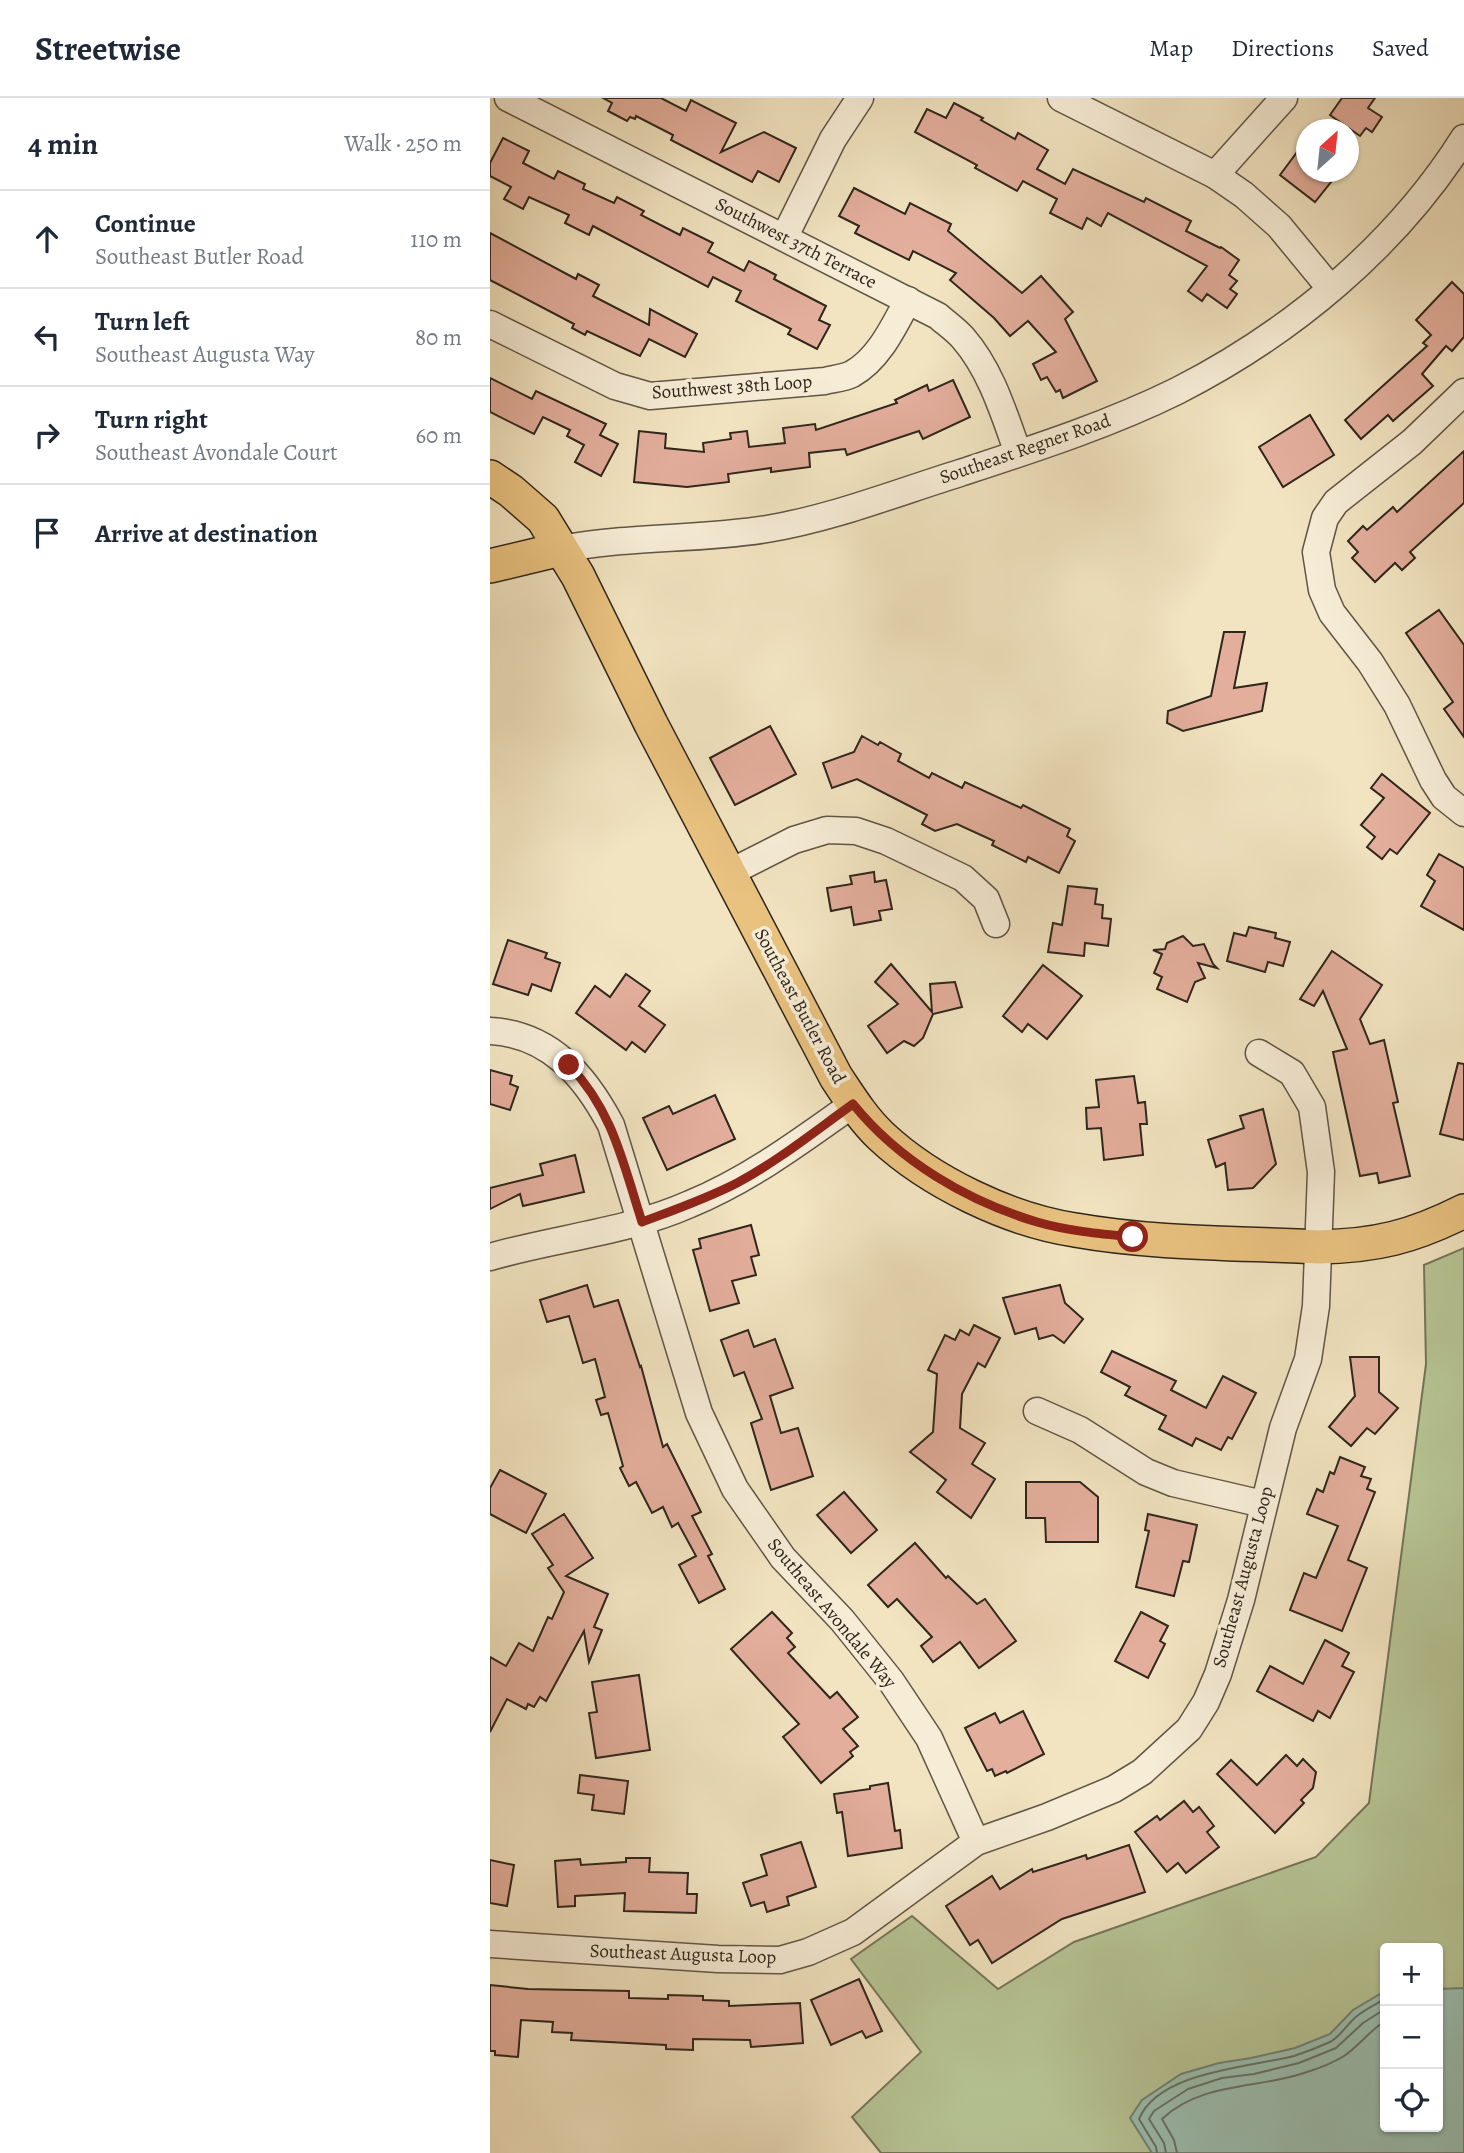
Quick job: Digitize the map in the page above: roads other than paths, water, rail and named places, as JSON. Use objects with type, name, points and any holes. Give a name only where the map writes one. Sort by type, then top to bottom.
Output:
[{"type":"main road","name":"Southeast Butler Road","points":[[490,477],[543,519],[578,576],[650,724],[836,1077],[853,1104],[882,1136],[923,1168],[972,1196],[1037,1222],[1073,1230],[1133,1237],[1318,1247],[1371,1244],[1433,1226],[1464,1211]]},
{"type":"main road","name":"Southeast Regner Road","points":[[490,566],[561,549]]},
{"type":"street","name":"Southwest 37th Terrace","points":[[508,98],[785,236],[938,316],[963,339],[984,369],[1018,453]]},
{"type":"street","points":[[785,236],[833,139],[860,98]]},
{"type":"street","points":[[1061,98],[1215,175],[1244,195],[1279,226],[1330,288]]},
{"type":"street","points":[[1215,175],[1283,98]]},
{"type":"street","name":"Southeast Regner Road","points":[[561,549],[597,542],[767,529],[848,509],[1018,453],[1117,417],[1177,391],[1266,337],[1367,257],[1408,214],[1464,138]]},
{"type":"street","name":"Southwest 38th Loop","points":[[490,324],[615,386],[650,396],[825,381],[850,375],[869,361],[885,341],[908,300]]},
{"type":"street","points":[[1464,392],[1412,442],[1336,502],[1325,518],[1316,552],[1322,590],[1332,613],[1370,662],[1396,705],[1444,797],[1464,813]]},
{"type":"street","points":[[729,873],[794,840],[827,830],[856,831],[886,841],[963,878],[986,898],[996,924]]},
{"type":"street","name":"Southeast Avondale Way","points":[[490,1031],[505,1032],[528,1039],[569,1065],[586,1082],[611,1125],[699,1413],[735,1489],[783,1558],[842,1620],[891,1681],[929,1738],[976,1842]]},
{"type":"street","name":"Southeast Augusta Loop","points":[[490,1944],[779,1960],[808,1952],[853,1931],[976,1842],[1047,1817],[1114,1789],[1142,1772],[1189,1729],[1206,1702],[1218,1674],[1241,1600],[1283,1428],[1308,1359],[1316,1306],[1321,1172],[1312,1107],[1292,1073],[1259,1054]]},
{"type":"street","points":[[490,1258],[642,1222],[689,1205],[737,1183],[853,1104]]},
{"type":"street","points":[[1037,1411],[1080,1430],[1146,1472],[1174,1483],[1263,1504]]},
{"type":"water","points":[[1464,1988],[1464,2153],[1152,2153],[1130,2118],[1142,2100],[1181,2074],[1219,2063],[1295,2048],[1330,2034],[1353,2010],[1380,1994],[1380,2132],[1443,2132],[1443,1989]]}]
